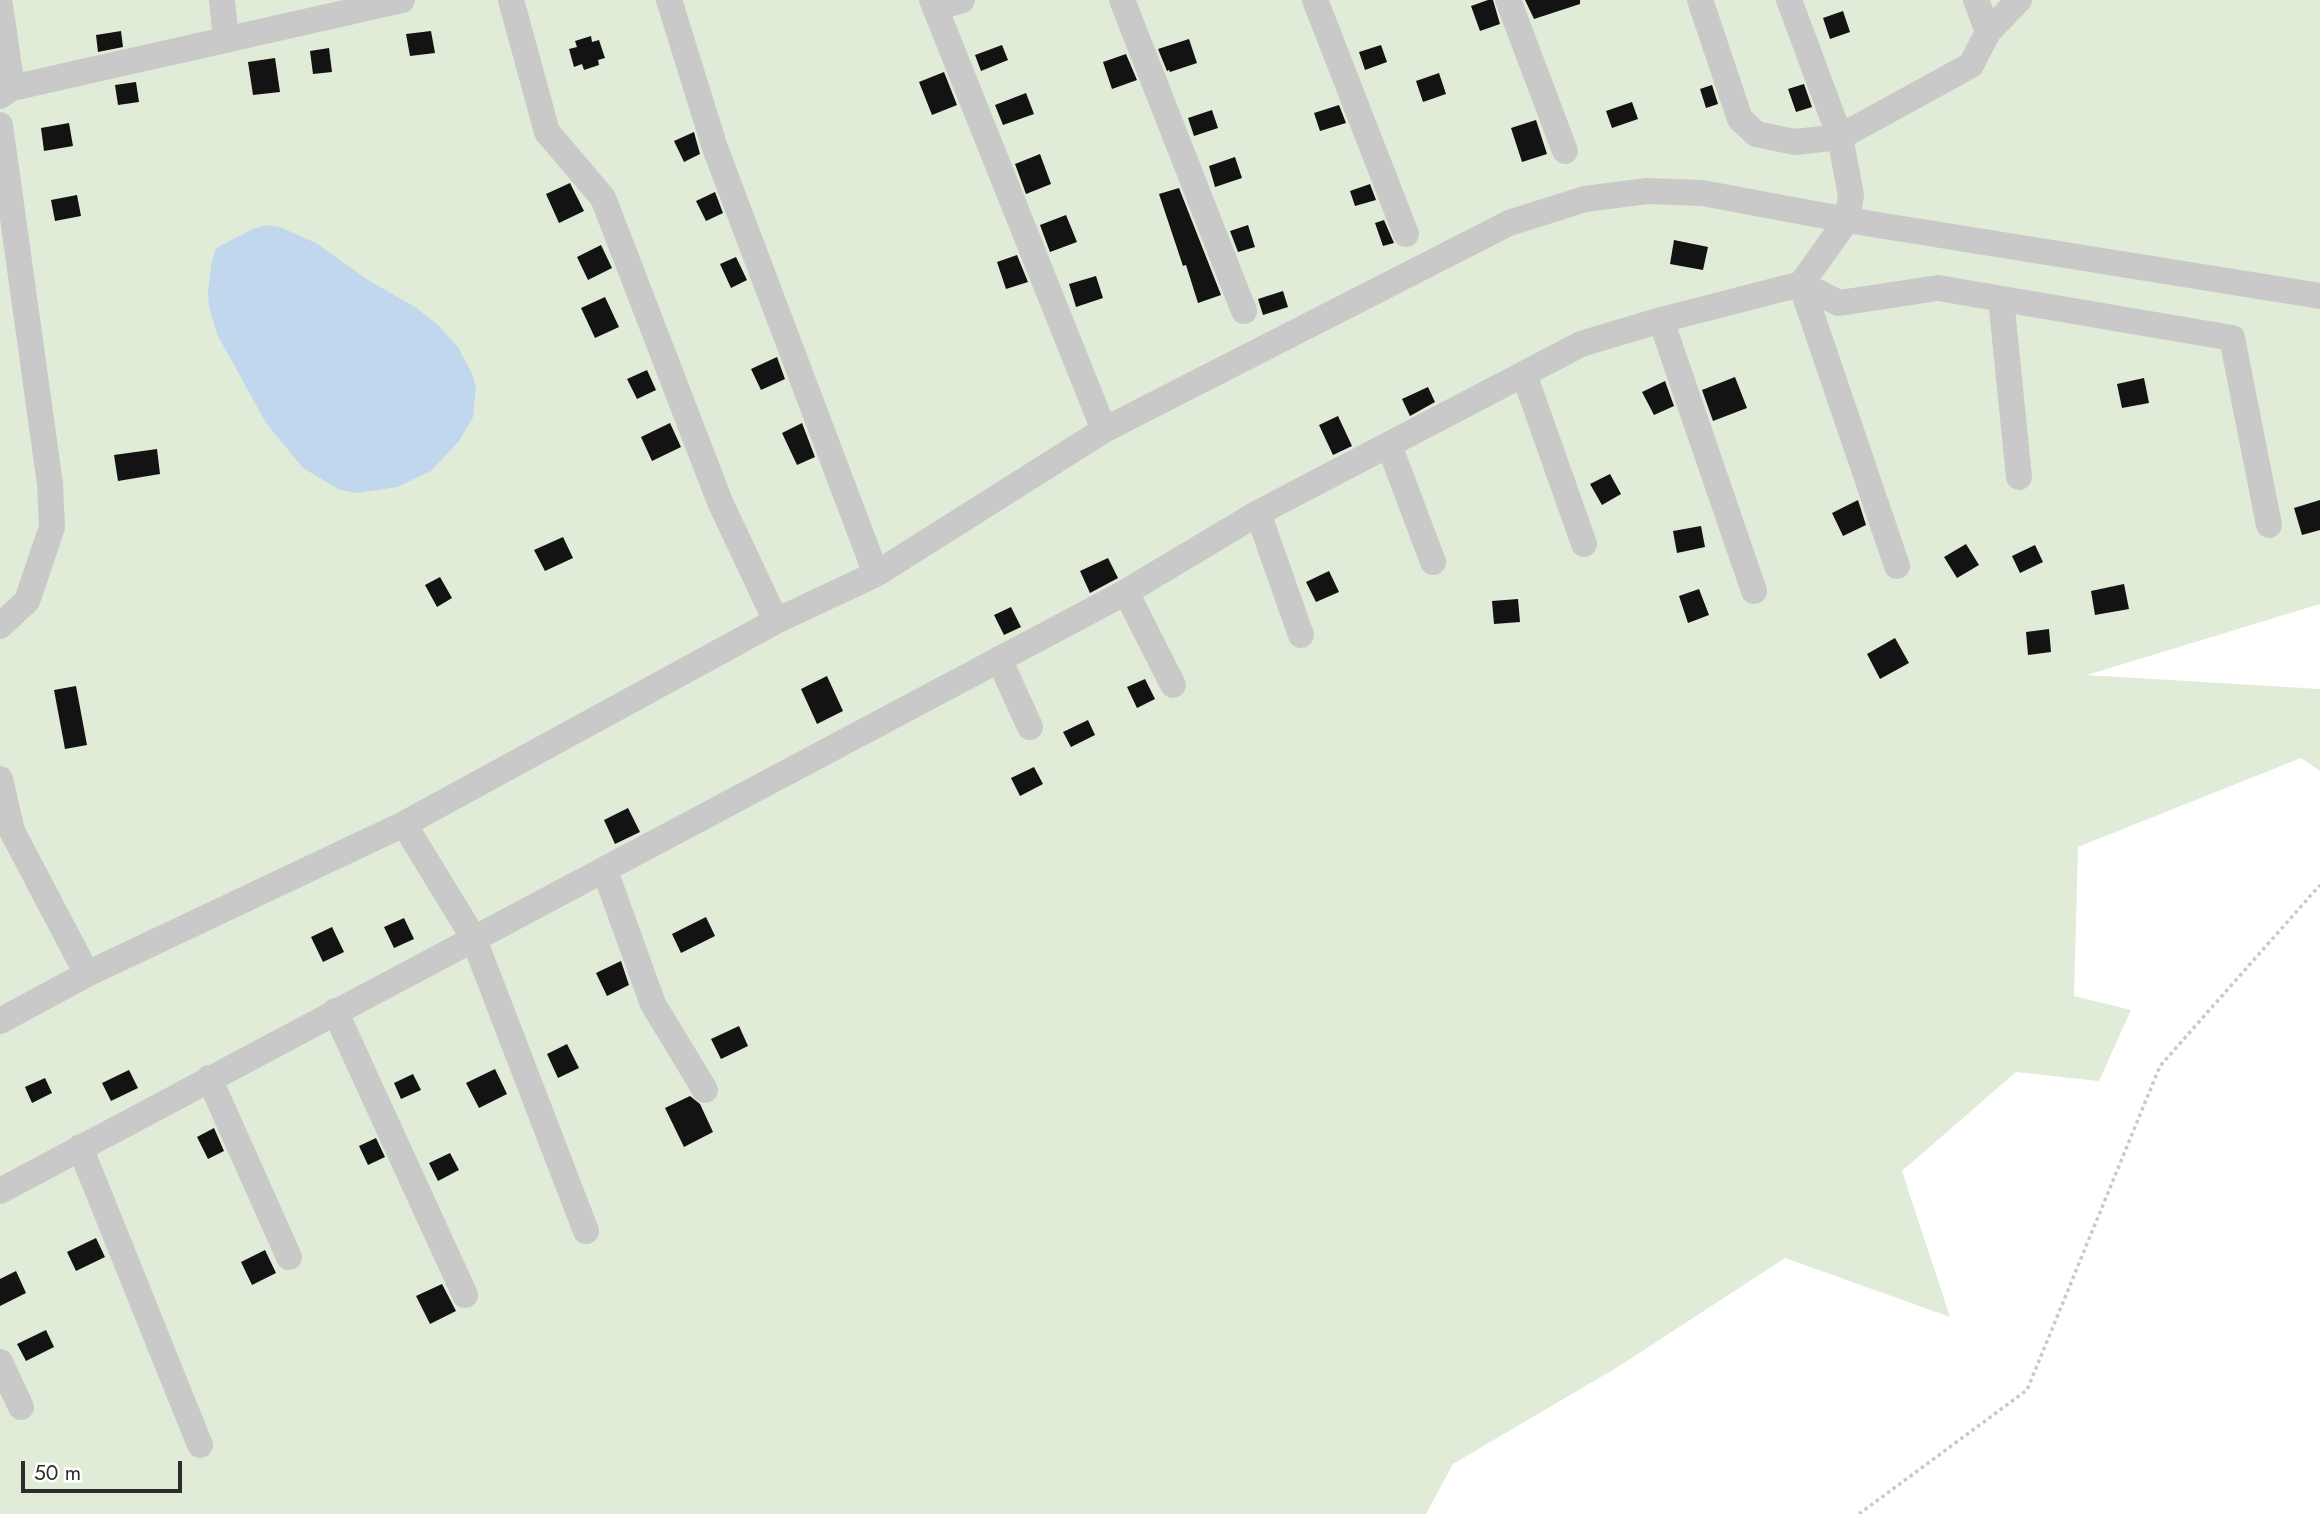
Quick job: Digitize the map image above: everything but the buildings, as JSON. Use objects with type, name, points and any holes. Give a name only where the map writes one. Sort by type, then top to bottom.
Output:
[{"type":"street","points":[[222,0],[226,40]]},
{"type":"street","points":[[0,5],[6,92],[402,0]]},
{"type":"street","points":[[511,0],[547,132],[603,198],[720,502],[776,621]]},
{"type":"street","points":[[669,0],[715,148],[876,574]]},
{"type":"street","points":[[962,0],[934,4],[1104,430]]},
{"type":"street","points":[[1122,0],[1244,311]]},
{"type":"street","points":[[1315,0],[1406,234]]},
{"type":"street","points":[[1508,0],[1565,152]]},
{"type":"street","points":[[1700,0],[1740,118],[1756,134],[1795,142],[1840,137],[1971,65],[1987,32],[2019,0]]},
{"type":"street","points":[[0,1191],[1126,592],[1258,513],[1581,344],[1661,320],[1801,284],[1847,220],[1851,195],[1840,137],[1789,0]]},
{"type":"street","points":[[1976,0],[1987,32]]},
{"type":"street","points":[[0,125],[50,484],[52,527],[27,601],[0,626]]},
{"type":"street","points":[[0,1021],[87,974],[404,824],[776,621],[876,574],[1104,430],[1509,223],[1585,199],[1647,191],[1702,193],[1847,220],[2320,296]]},
{"type":"street","points":[[1801,284],[1839,303],[1938,288],[2232,338],[2269,525]]},
{"type":"street","points":[[1801,284],[1897,566]]},
{"type":"street","points":[[2001,299],[2019,477]]},
{"type":"street","points":[[1661,320],[1754,591]]},
{"type":"street","points":[[1524,374],[1584,544]]},
{"type":"street","points":[[1389,445],[1433,562]]},
{"type":"street","points":[[1258,513],[1301,635]]},
{"type":"street","points":[[1126,592],[1173,685]]},
{"type":"street","points":[[999,659],[1030,727]]},
{"type":"street","points":[[0,779],[12,831],[87,974]]},
{"type":"street","points":[[404,824],[473,937],[586,1231]]},
{"type":"street","points":[[605,871],[653,1004],[705,1090]]},
{"type":"street","points":[[335,1011],[465,1296]]},
{"type":"street","points":[[209,1078],[289,1257]]},
{"type":"street","points":[[80,1147],[200,1445]]},
{"type":"street","points":[[0,1362],[21,1407]]},
{"type":"path","points":[[1859,1514],[2027,1390],[2160,1066],[2320,886]]},
{"type":"green space","points":[[0,0],[2320,0],[2320,604],[2087,675],[2320,689],[2320,771],[2301,758],[2078,847],[2074,996],[2131,1010],[2099,1081],[2016,1072],[1902,1171],[1950,1317],[1785,1258],[1621,1365],[1453,1464],[1426,1514],[0,1514]]},
{"type":"water","points":[[266,225],[280,227],[316,243],[368,280],[415,307],[437,324],[458,347],[476,387],[473,417],[459,441],[431,471],[397,487],[357,493],[340,490],[303,468],[266,423],[217,334],[209,307],[208,290],[216,248]]}]
